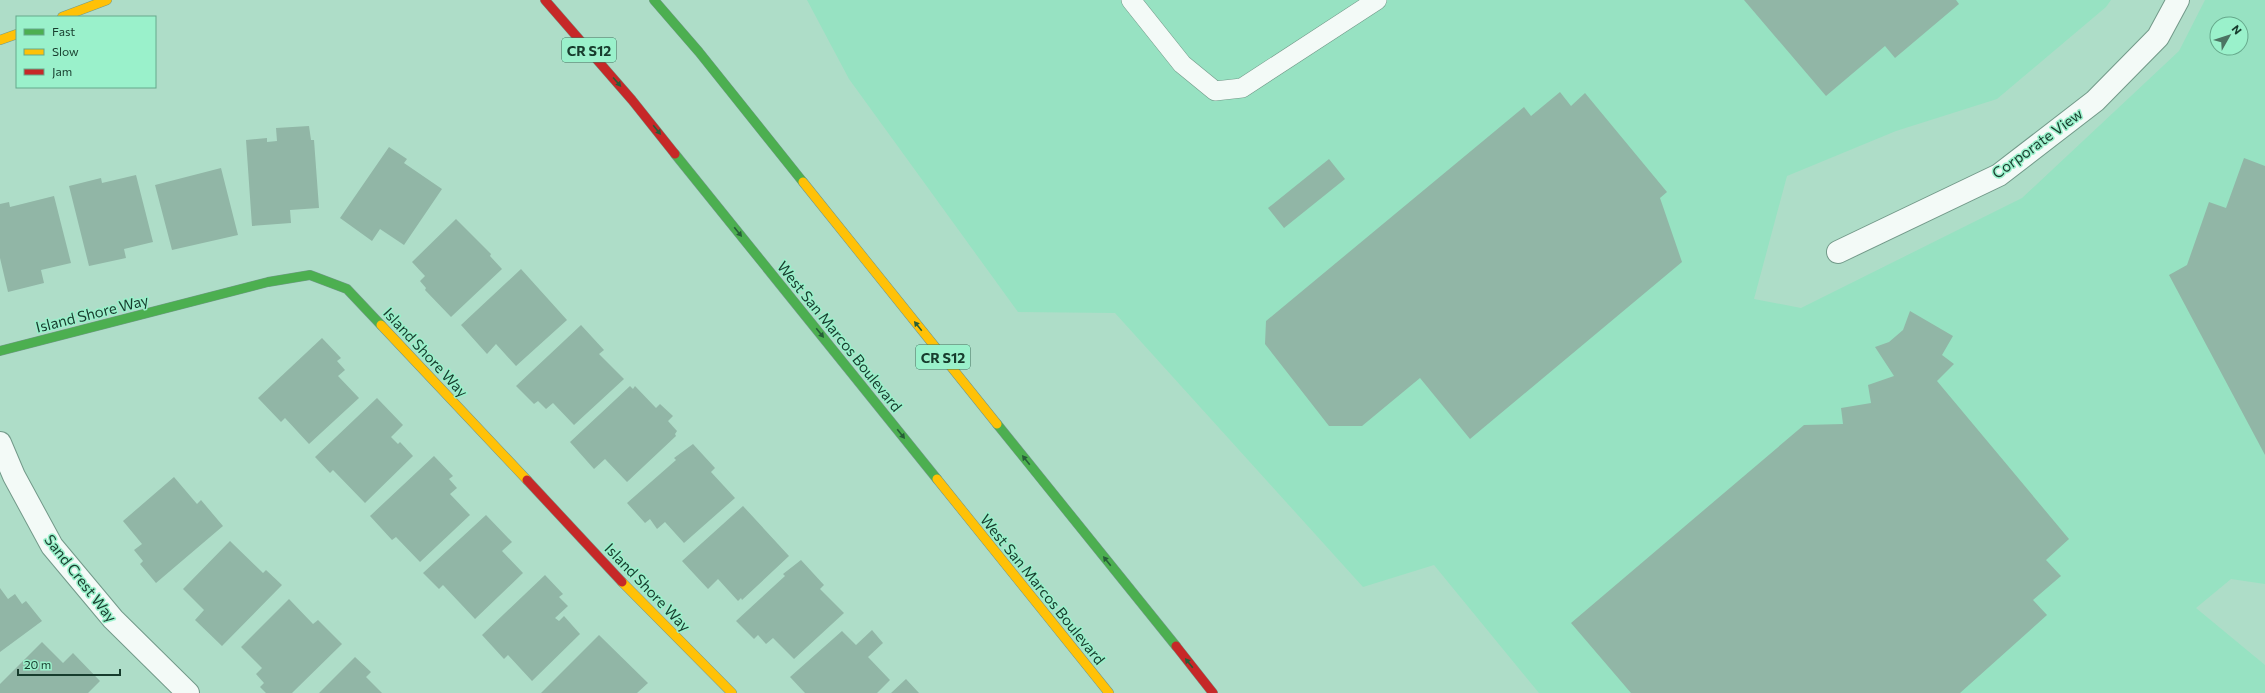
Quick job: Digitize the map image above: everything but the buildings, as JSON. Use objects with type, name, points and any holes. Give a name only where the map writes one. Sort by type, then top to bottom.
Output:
[{"type":"main road","points":[[65,16],[107,0]]},
{"type":"main road","name":"West San Marcos Boulevard","points":[[545,0],[632,100],[1109,693]]},
{"type":"main road","name":"CR S12","points":[[654,0],[699,52],[1213,693]]},
{"type":"main road","points":[[0,40],[16,34]]},
{"type":"main road","name":"Island Shore Way","points":[[0,351],[282,280],[310,275],[348,289],[604,563],[732,693]]},
{"type":"street","name":"Corporate View","points":[[1838,252],[1999,175],[2095,101],[2158,37],[2178,0]]},
{"type":"street","name":"Sand Crest Way","points":[[0,443],[14,476],[52,546],[113,619],[188,693]]},
{"type":"lane","points":[[1131,0],[1182,64],[1215,91],[1242,88],[1377,0]]},
{"type":"shaded area","points":[[807,0],[2111,0],[2106,7],[1997,99],[1896,131],[1787,176],[1754,299],[1801,308],[2022,198],[2179,51],[2205,0],[2265,0],[2265,584],[2231,579],[2196,608],[2265,665],[2265,693],[1539,693],[1434,565],[1363,587],[1115,313],[1018,312],[849,79]]},
{"type":"traffic: fast","points":[[654,0],[699,52],[803,182]]},
{"type":"traffic: fast","points":[[675,154],[937,479]]},
{"type":"traffic: fast","points":[[0,351],[268,282],[310,275],[347,289],[381,325]]},
{"type":"traffic: fast","points":[[997,424],[1176,646]]},
{"type":"traffic: slow","points":[[65,16],[107,0]]},
{"type":"traffic: slow","points":[[0,40],[16,34]]},
{"type":"traffic: slow","points":[[803,182],[997,424]]},
{"type":"traffic: slow","points":[[381,325],[527,480]]},
{"type":"traffic: slow","points":[[937,479],[1109,693]]},
{"type":"traffic: slow","points":[[622,582],[732,693]]},
{"type":"traffic: jam","points":[[545,0],[632,100],[675,154]]},
{"type":"traffic: jam","points":[[527,480],[622,582]]},
{"type":"traffic: jam","points":[[1176,646],[1213,693]]}]
